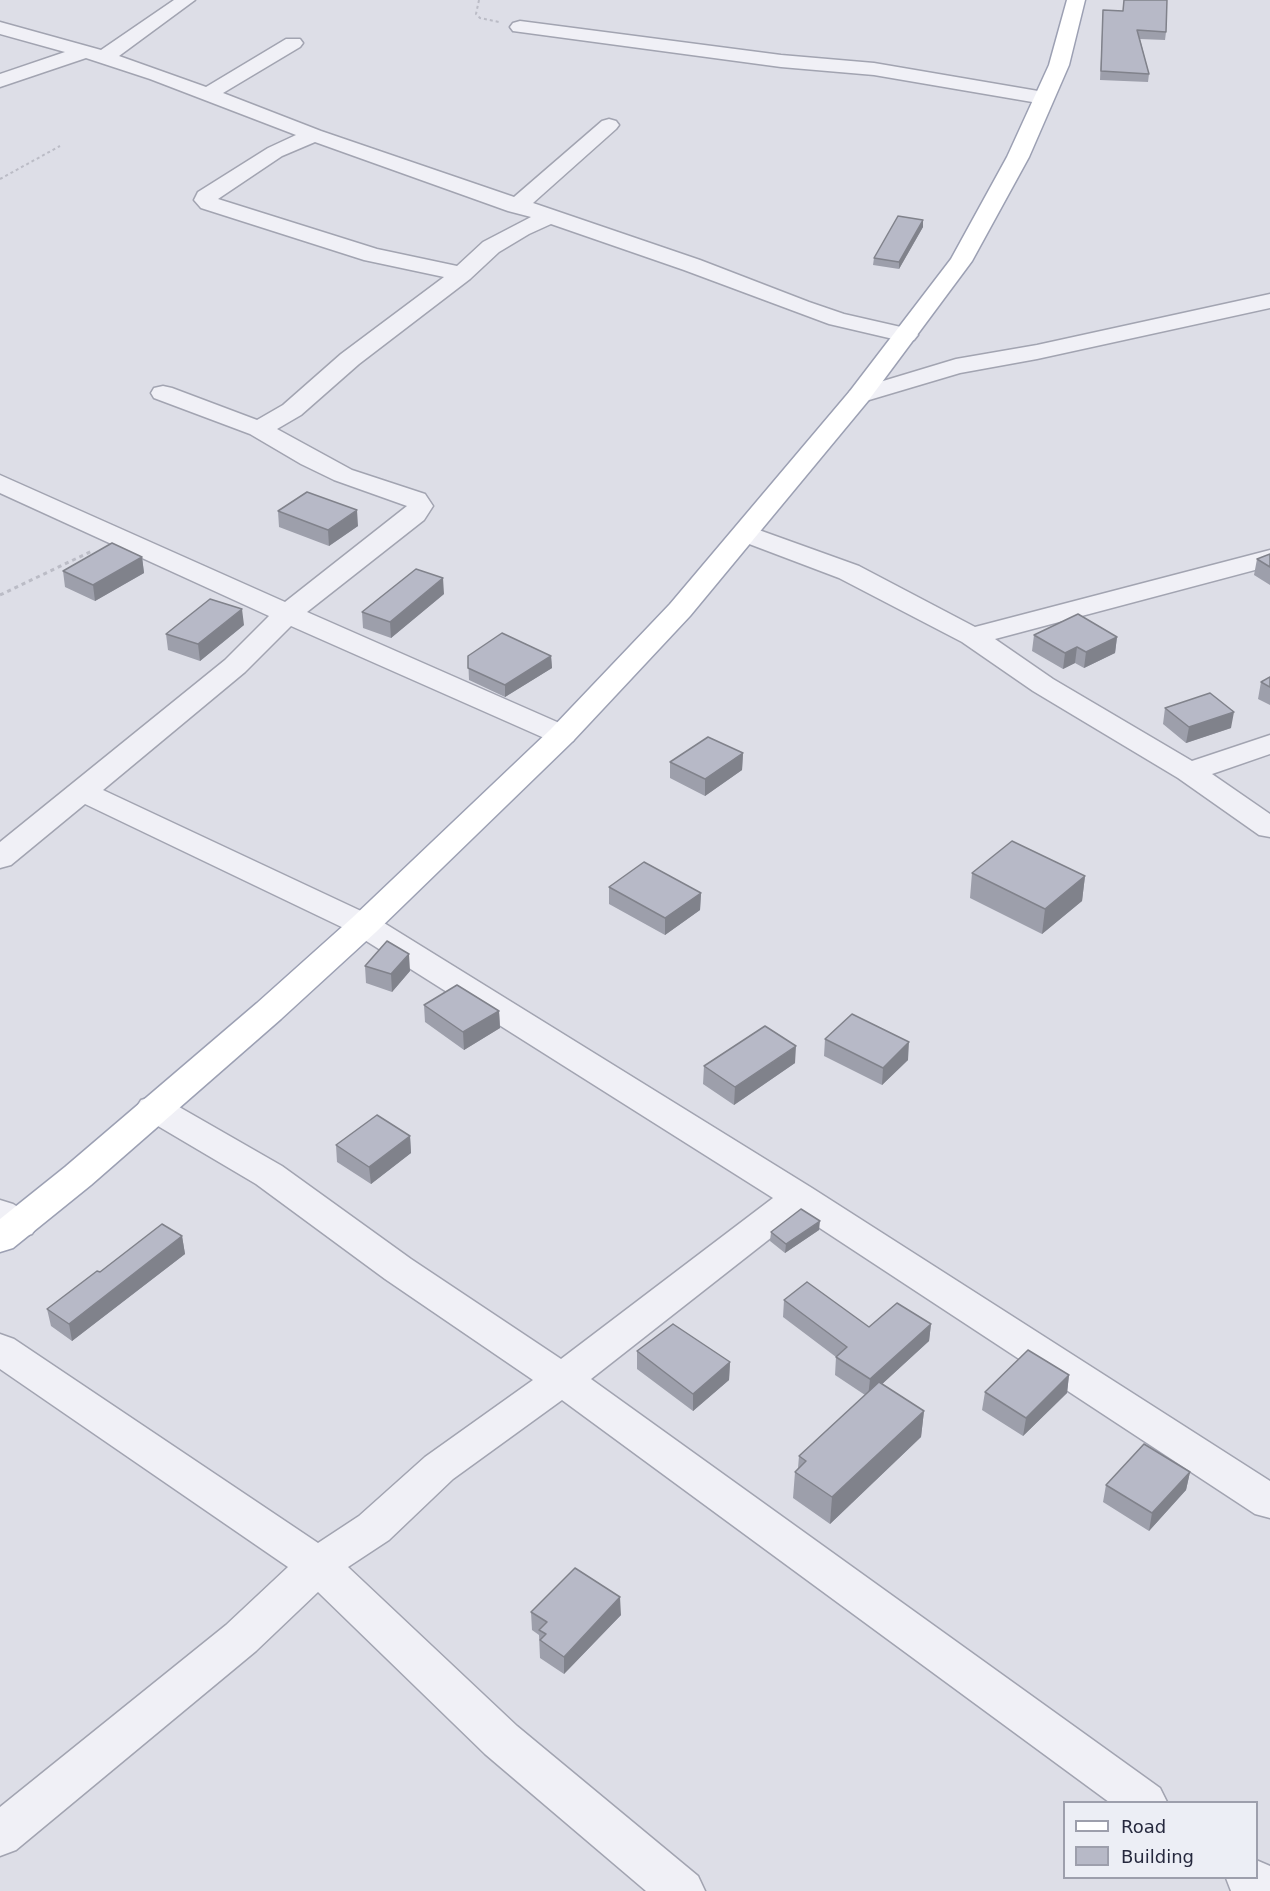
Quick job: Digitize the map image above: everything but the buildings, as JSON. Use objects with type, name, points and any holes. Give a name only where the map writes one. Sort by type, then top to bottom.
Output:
[{"type":"main road","points":[[6,1226],[154,1108],[269,1011],[364,925],[562,735],[680,610],[859,396],[961,261],[1018,157],[1059,65],[1076,0]]},
{"type":"street","points":[[0,81],[94,54],[186,0]]},
{"type":"street","points":[[0,27],[94,54],[209,93],[314,135],[692,265],[837,319],[899,343],[917,360],[956,366]]},
{"type":"street","points":[[520,27],[781,61],[863,68],[1044,98]]},
{"type":"street","points":[[209,93],[293,43]]},
{"type":"street","points":[[516,206],[609,124]]},
{"type":"street","points":[[314,135],[275,152],[206,197],[205,200],[219,207],[372,255],[462,274]]},
{"type":"street","points":[[259,429],[292,411],[350,359],[462,274],[491,247],[521,229],[549,217]]},
{"type":"street","points":[[859,396],[956,366],[1037,352],[1270,301]]},
{"type":"street","points":[[0,858],[235,666],[287,614],[415,513],[420,506],[416,500],[343,475],[310,459],[259,429],[163,393]]},
{"type":"street","points":[[0,483],[117,538],[562,735]]},
{"type":"street","points":[[745,533],[849,572],[972,636],[1043,685],[1189,772],[1270,828]]},
{"type":"street","points":[[972,636],[1270,558]]},
{"type":"street","points":[[1189,772],[1270,744]]},
{"type":"street","points":[[81,791],[364,925],[799,1197],[1270,1502]]},
{"type":"street","points":[[154,1108],[269,1175],[398,1269],[562,1380],[1141,1801]]},
{"type":"street","points":[[0,1835],[241,1638],[318,1565],[374,1528],[439,1468],[562,1380],[799,1197]]},
{"type":"street","points":[[0,1349],[318,1565],[501,1740],[681,1891]]},
{"type":"street","points":[[1250,1879],[1268,1891]]},
{"type":"path","points":[[479,0],[476,14],[480,18],[520,27]]},
{"type":"path","points":[[0,179],[60,146]]},
{"type":"path","points":[[0,595],[117,538]]}]
